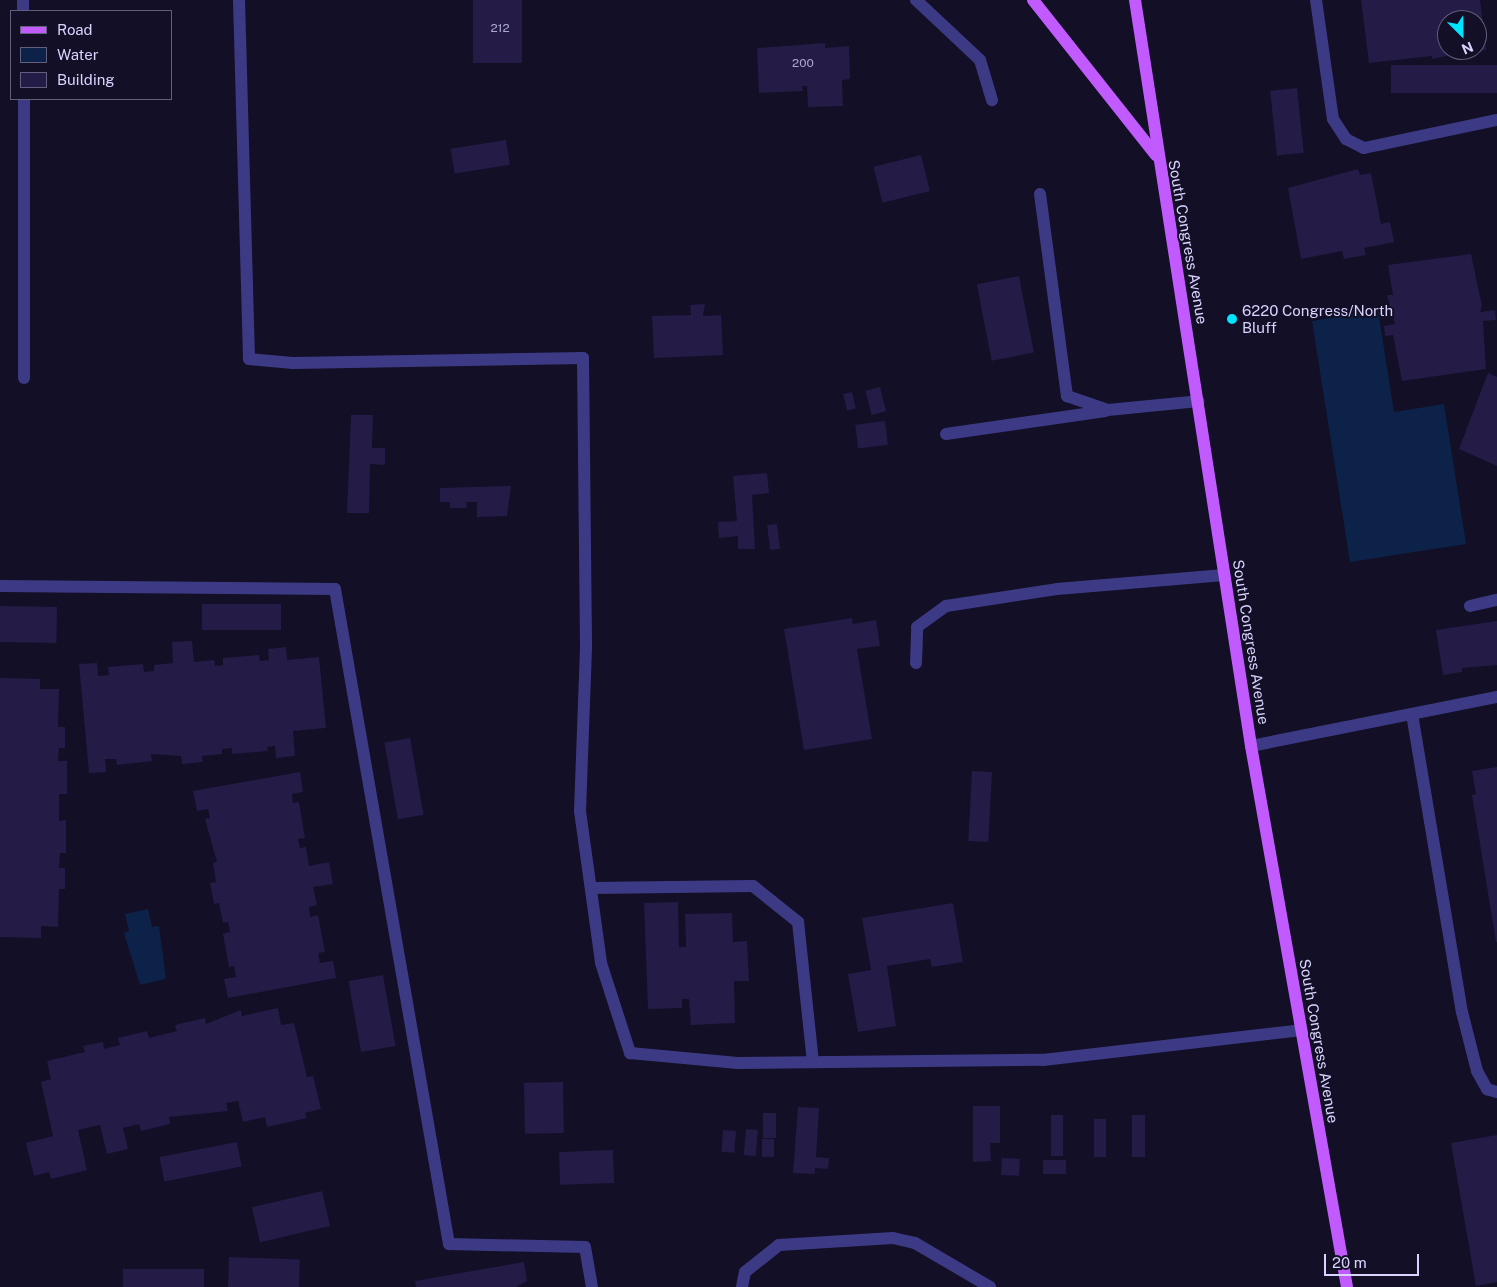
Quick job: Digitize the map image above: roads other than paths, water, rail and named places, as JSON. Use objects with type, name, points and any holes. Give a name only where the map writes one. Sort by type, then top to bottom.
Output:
[{"type":"main road","points":[[1033,0],[1156,155]]},
{"type":"main road","name":"South Congress Avenue","points":[[1135,0],[1156,155],[1199,402],[1251,746],[1347,1287]]},
{"type":"lane","points":[[239,0],[249,358],[293,363],[583,358],[586,648],[580,811],[601,963],[630,1053],[738,1063],[1043,1060],[1301,1030]]},
{"type":"lane","points":[[916,0],[980,60],[992,100]]},
{"type":"lane","points":[[1316,0],[1333,119],[1346,139],[1364,148],[1497,120]]},
{"type":"lane","points":[[24,100],[24,378]]},
{"type":"lane","points":[[1040,194],[1067,396],[1108,410]]},
{"type":"lane","points":[[946,434],[1108,410],[1199,402]]},
{"type":"lane","points":[[916,663],[916,627],[946,606],[1057,589],[1224,575]]},
{"type":"lane","points":[[0,586],[335,589],[450,1244],[585,1247],[592,1287]]},
{"type":"lane","points":[[1470,606],[1497,600]]},
{"type":"lane","points":[[1251,746],[1497,697]]},
{"type":"lane","points":[[1412,714],[1462,1012],[1477,1071],[1487,1090],[1497,1092]]},
{"type":"lane","points":[[591,888],[752,886],[798,922],[813,1062]]},
{"type":"lane","points":[[742,1287],[745,1272],[779,1245],[893,1238],[915,1242],[990,1287]]},
{"type":"water","points":[[1378,310],[1394,412],[1444,404],[1466,544],[1350,562],[1312,321]]},
{"type":"water","points":[[148,909],[152,927],[159,926],[166,979],[140,985],[124,933],[129,931],[125,914]]},
{"type":"place","name":"6220 Congress/North Bluff","points":[[1232,319]]}]
